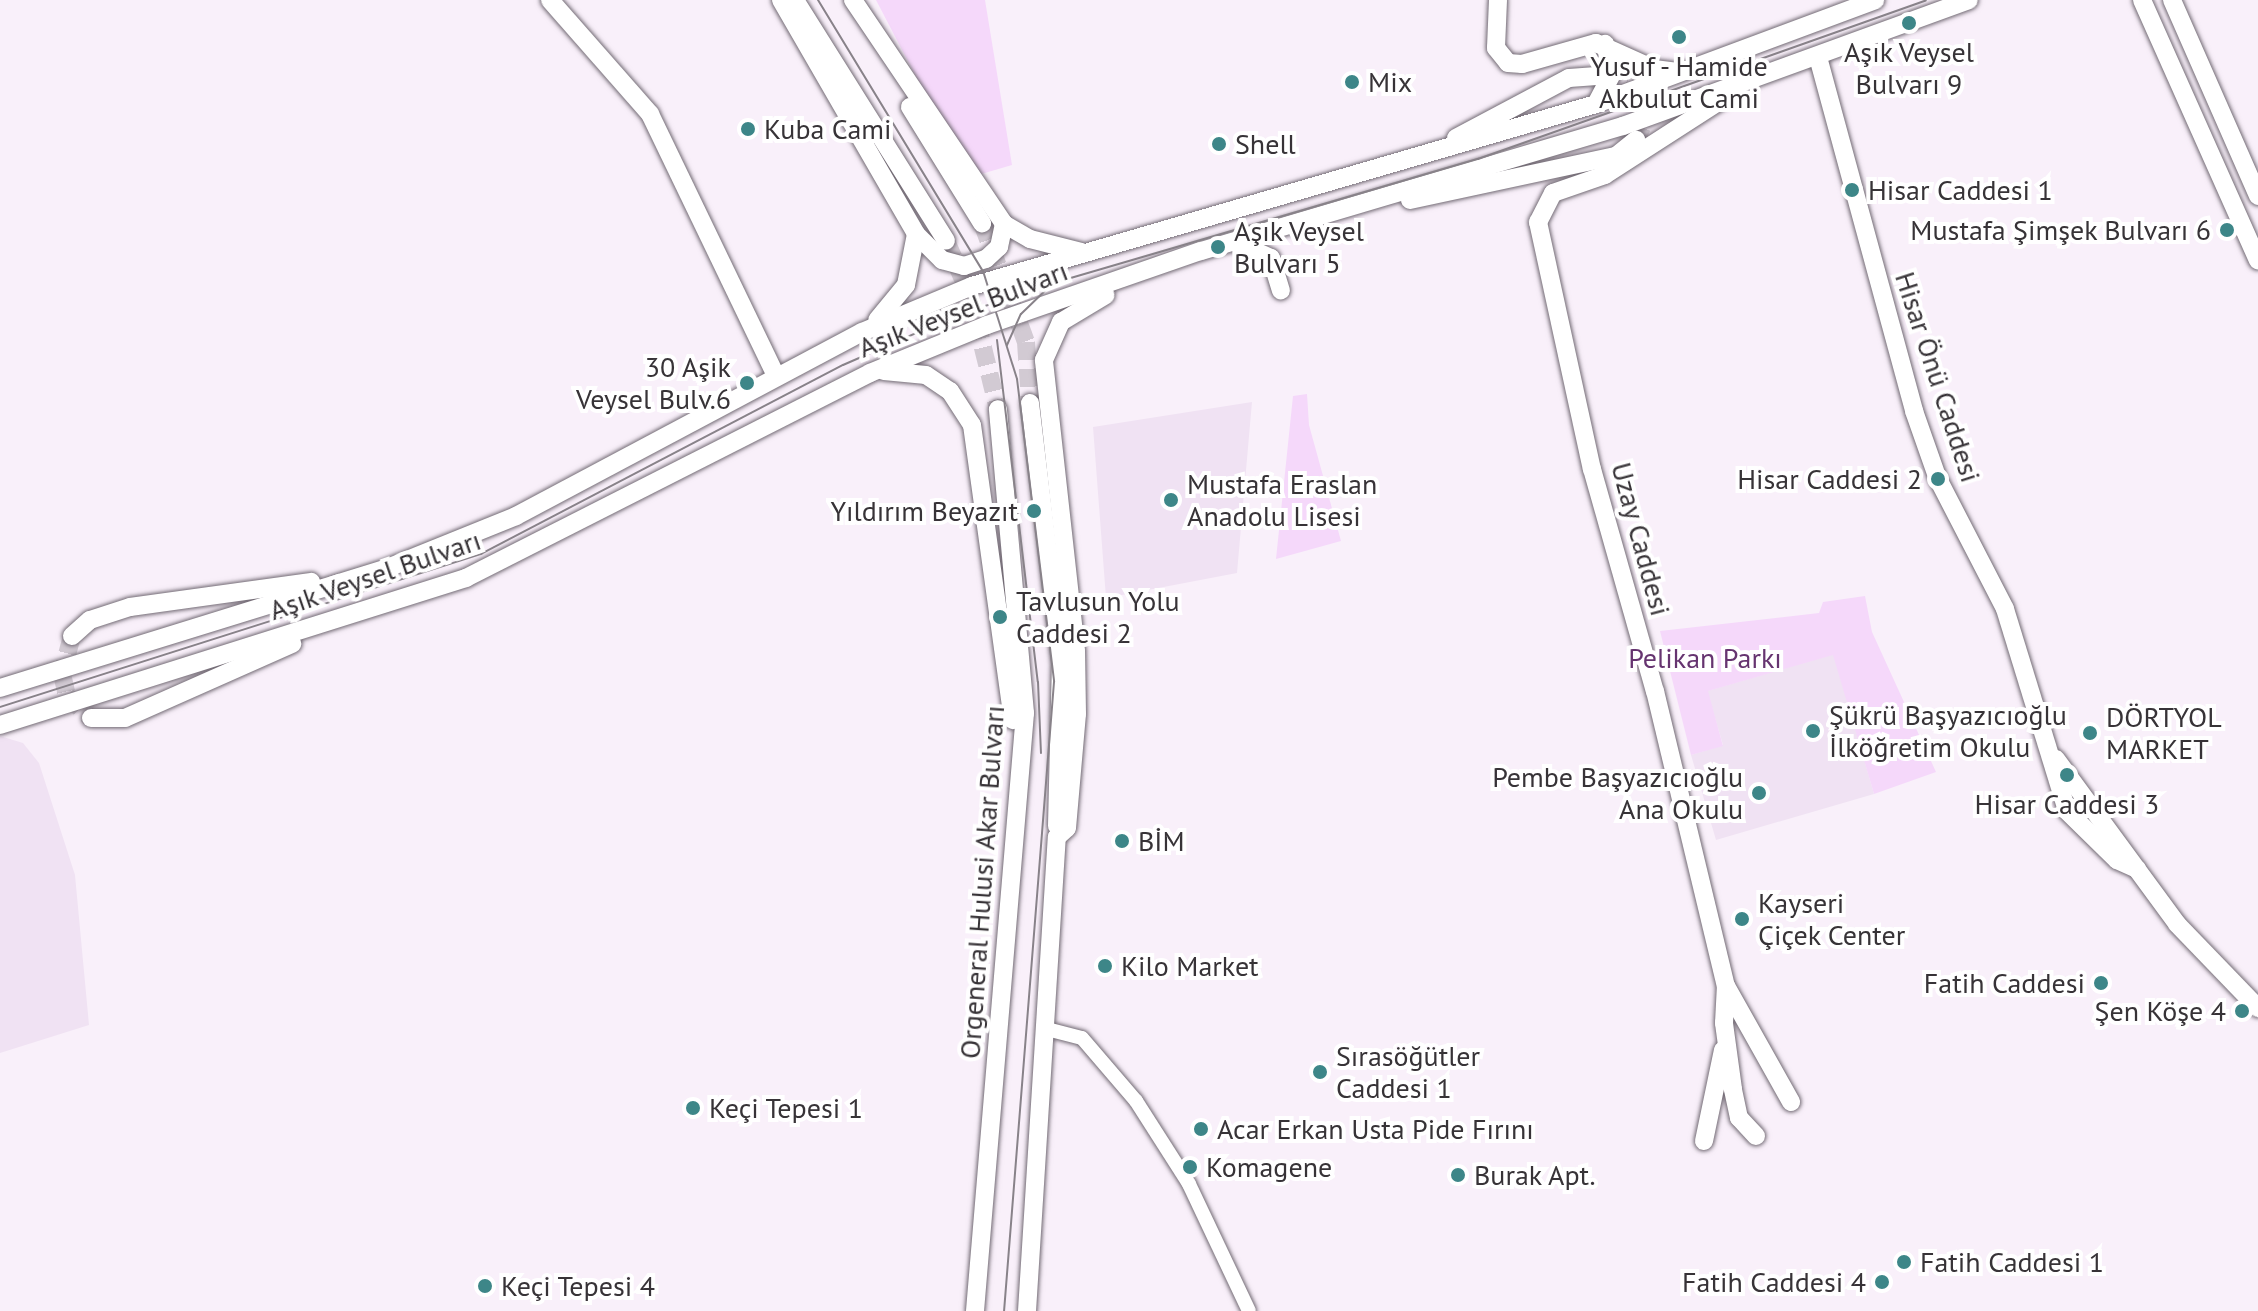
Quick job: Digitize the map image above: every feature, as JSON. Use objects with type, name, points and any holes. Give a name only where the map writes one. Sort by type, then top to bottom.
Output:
[{"type":"main road","points":[[550,0],[650,114],[776,376]]},
{"type":"main road","points":[[781,0],[916,234],[942,260],[964,266],[986,259],[999,247],[1004,224]]},
{"type":"main road","points":[[795,0],[946,241]]},
{"type":"main road","points":[[842,0],[982,223]]},
{"type":"main road","points":[[853,0],[1004,224],[1030,239],[1084,252]]},
{"type":"main road","points":[[1498,0],[1496,48],[1508,63],[1605,44],[1654,69],[1689,71]]},
{"type":"main road","name":"Aşık Veysel Bulvarı","points":[[0,688],[385,569],[516,516],[862,332],[972,286],[1419,159],[1596,104],[1875,0]]},
{"type":"main road","name":"Aşık Veysel Bulvarı","points":[[0,725],[345,619],[466,578],[534,547],[870,373],[1143,270],[1744,84],[1969,0]]},
{"type":"main road","points":[[2129,0],[2150,20]]},
{"type":"main road","points":[[2142,0],[2258,260]]},
{"type":"main road","points":[[2172,0],[2258,196]]},
{"type":"main road","points":[[1596,104],[1612,74],[1605,44]]},
{"type":"main road","name":"Hisar Önü Caddesi","points":[[1818,57],[1914,411],[1938,479],[2005,609],[2067,811],[2117,860],[2137,869]]},
{"type":"main road","points":[[1419,159],[1569,78],[1600,76]]},
{"type":"main road","name":"Uzay Caddesi","points":[[1744,84],[1644,153],[1605,175],[1553,193],[1538,222],[1540,244],[1592,469],[1655,691],[1726,986],[1726,1035],[1739,1118],[1756,1136]]},
{"type":"main road","points":[[1317,218],[1535,176],[1616,156],[1636,140]]},
{"type":"main road","points":[[862,332],[889,310],[906,285],[916,234]]},
{"type":"main road","points":[[1234,243],[1250,245],[1271,258],[1281,291]]},
{"type":"main road","points":[[1057,837],[1067,828],[1072,797],[1077,689],[1044,360],[1053,333],[1071,313],[1128,285],[1143,270]]},
{"type":"main road","points":[[870,373],[898,369],[926,375],[950,391],[972,425],[1013,715],[1015,802]]},
{"type":"main road","points":[[1027,1311],[1057,837],[1061,662],[1030,403]]},
{"type":"main road","name":"Orgeneral Hulusi Akar Bulvarı","points":[[975,1311],[1003,1019],[1015,802],[1025,713],[998,409]]},
{"type":"main road","points":[[72,636],[90,620],[130,607],[385,569]]},
{"type":"main road","points":[[91,718],[125,718],[167,702],[345,619]]},
{"type":"main road","name":"Hisar Önü Caddesi","points":[[2049,749],[2177,924],[2258,1008]]},
{"type":"main road","name":"Uzay Caddesi","points":[[1726,986],[1791,1102]]},
{"type":"main road","points":[[1704,1141],[1726,1035]]},
{"type":"street","points":[[1043,1028],[1082,1038],[1136,1101],[1189,1184],[1249,1311]]},
{"type":"shaded area","name":"Mustafa Eraslan Anadolu Lisesi","points":[[1252,402],[1237,573],[1106,598],[1093,427]]},
{"type":"shaded area","points":[[1834,654],[1874,794],[1716,840],[1691,755],[1723,745],[1707,691]]},
{"type":"shaded area","points":[[0,736],[23,743],[39,763],[75,875],[89,1025],[0,1053]]},
{"type":"green space","points":[[876,0],[985,0],[1012,165],[978,175],[936,115]]},
{"type":"green space","points":[[1307,394],[1309,425],[1341,541],[1276,559],[1293,396]]},
{"type":"green space","name":"Pelikan Parkı","points":[[1865,596],[1872,632],[1936,772],[1874,794],[1833,655],[1708,691],[1723,746],[1691,755],[1660,631],[1819,613],[1823,602]]},
{"type":"tunnel","points":[[1600,76],[1627,85],[1636,94],[1642,127],[1636,140]]},
{"type":"tunnel","points":[[982,223],[1026,342],[1030,403]]},
{"type":"tunnel","points":[[946,241],[970,295],[998,409]]},
{"type":"tunnel","points":[[72,636],[62,674],[67,696],[91,718]]},
{"type":"tram line","points":[[818,0],[983,271],[1017,379],[1054,682],[1004,1311]]},
{"type":"tram line","points":[[0,707],[481,554],[843,365],[955,316],[1057,282],[1478,159],[1926,0]]},
{"type":"tram line","points":[[1007,345],[1021,314],[1048,288]]},
{"type":"tram line","points":[[997,340],[1038,682],[1041,753]]},
{"type":"place","name":"Aşık Veysel Bulvarı 9","points":[[1909,23]]},
{"type":"place","name":"Yusuf - Hamide Akbulut Cami","points":[[1679,37]]},
{"type":"place","name":"Mix","points":[[1352,82]]},
{"type":"place","name":"Kuba Cami","points":[[748,129]]},
{"type":"place","name":"Shell","points":[[1219,144]]},
{"type":"place","name":"Hisar Caddesi 1","points":[[1852,190]]},
{"type":"place","name":"Mustafa Şimşek Bulvarı 6","points":[[2227,230]]},
{"type":"place","name":"Aşık Veysel Bulvarı 5","points":[[1218,247]]},
{"type":"place","name":"30 Aşik Veysel Bulv.6","points":[[747,383]]},
{"type":"place","name":"Hisar Caddesi 2","points":[[1938,479]]},
{"type":"place","name":"Mustafa Eraslan Anadolu Lisesi","points":[[1171,500]]},
{"type":"place","name":"Yıldırım Beyazıt","points":[[1034,511]]},
{"type":"place","name":"Tavlusun Yolu Caddesi 2","points":[[1000,617]]},
{"type":"place","name":"Şükrü Başyazıcıoğlu İlköğretim Okulu","points":[[1813,731]]},
{"type":"place","name":"DÖRTYOL MARKET","points":[[2090,733]]},
{"type":"place","name":"Hisar Caddesi 3","points":[[2067,775]]},
{"type":"place","name":"Pembe Başyazıcıoğlu Ana Okulu","points":[[1759,793]]},
{"type":"place","name":"BİM","points":[[1122,841]]},
{"type":"place","name":"Kayseri Çiçek Center","points":[[1742,919]]},
{"type":"place","name":"Kilo Market","points":[[1105,966]]},
{"type":"place","name":"Fatih Caddesi","points":[[2101,983]]},
{"type":"place","name":"Şen Köşe 4","points":[[2242,1011]]},
{"type":"place","name":"Sırasöğütler Caddesi 1","points":[[1320,1072]]},
{"type":"place","name":"Keçi Tepesi 1","points":[[693,1108]]},
{"type":"place","name":"Acar Erkan Usta Pide Fırını","points":[[1201,1129]]},
{"type":"place","name":"Komagene","points":[[1190,1167]]},
{"type":"place","name":"Burak Apt.","points":[[1458,1175]]},
{"type":"place","name":"Fatih Caddesi 1","points":[[1904,1262]]},
{"type":"place","name":"Fatih Caddesi 4","points":[[1882,1282]]},
{"type":"place","name":"Keçi Tepesi 4","points":[[485,1286]]}]
